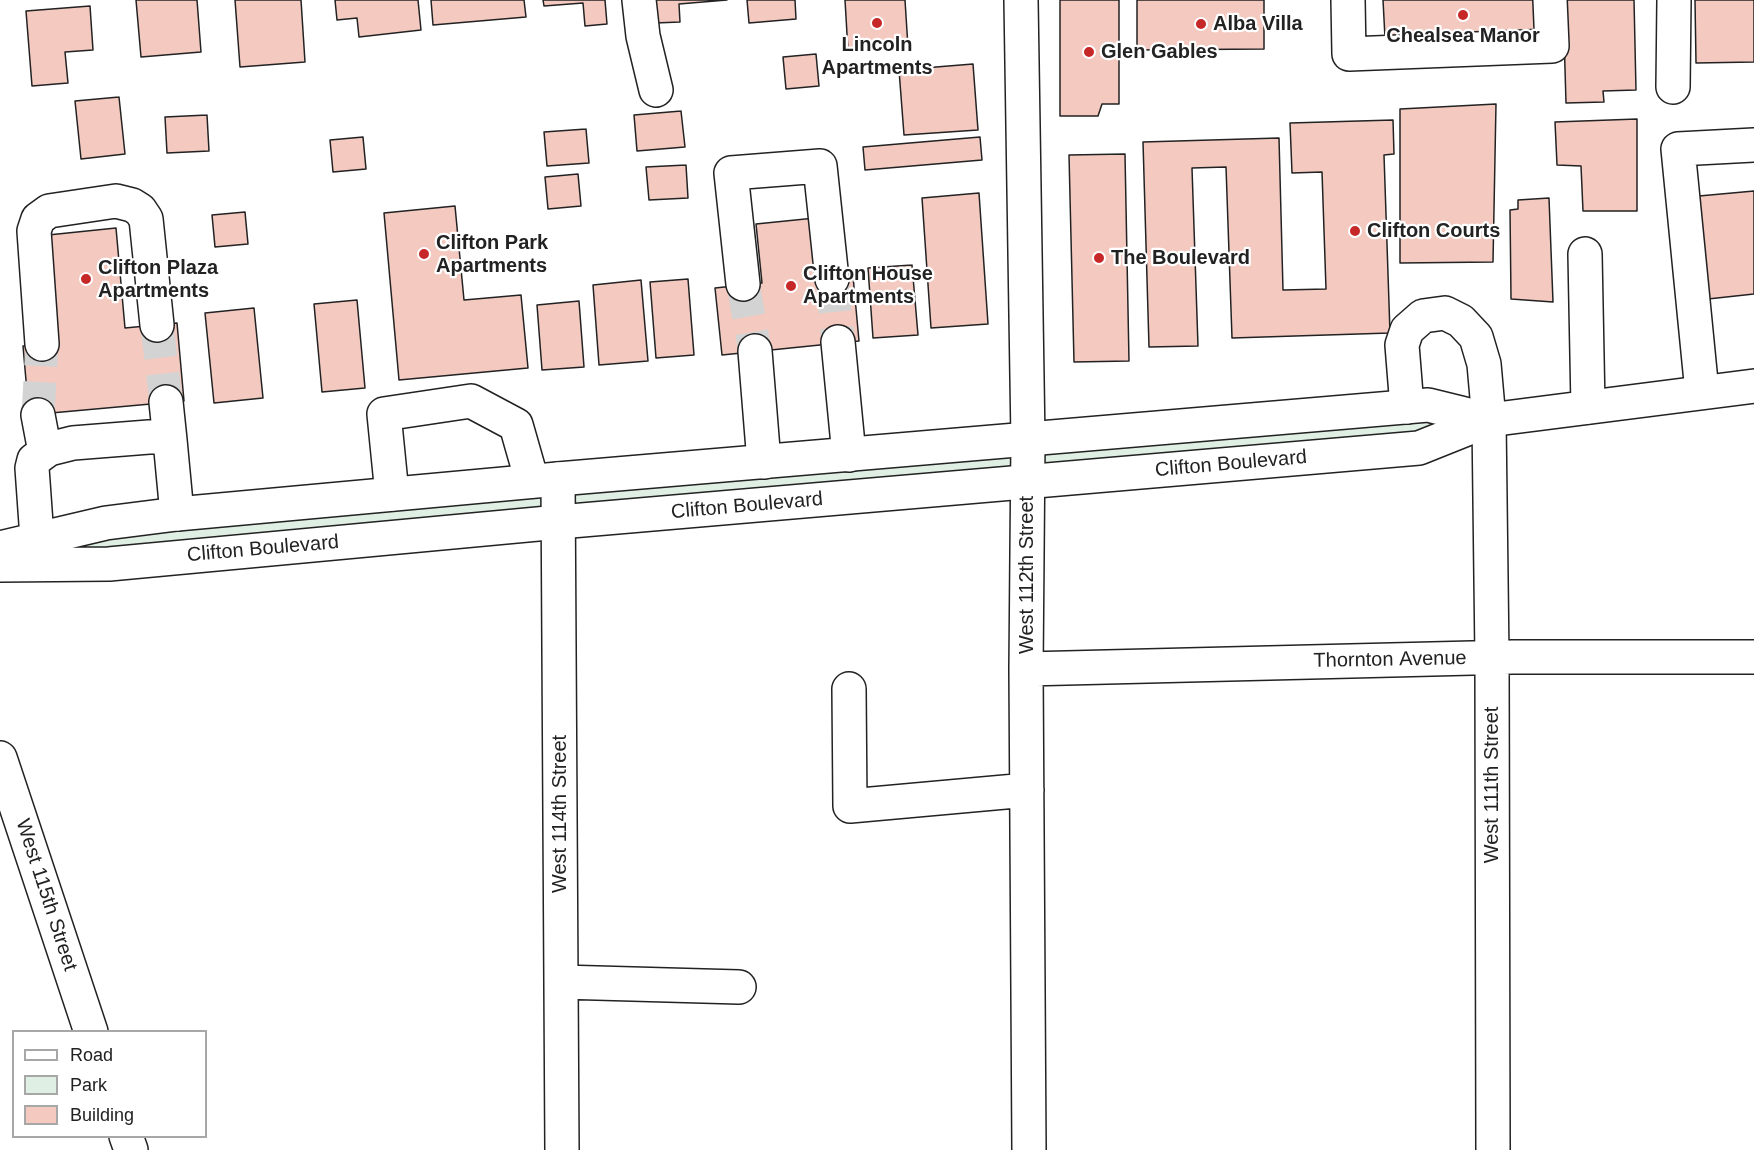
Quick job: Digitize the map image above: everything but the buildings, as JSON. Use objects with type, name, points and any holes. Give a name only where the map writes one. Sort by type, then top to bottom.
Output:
[{"type":"main road","points":[[639,0],[643,36],[656,90]]},
{"type":"main road","name":"West 112th Street","points":[[1021,0],[1028,440],[1026,669],[1029,1150]]},
{"type":"main road","points":[[1348,0],[1349,54],[1552,46],[1550,0]]},
{"type":"main road","points":[[1673,87],[1674,0]]},
{"type":"main road","points":[[1702,392],[1678,149],[1754,145]]},
{"type":"main road","points":[[743,284],[731,173],[820,166],[832,279]]},
{"type":"main road","points":[[42,344],[34,231],[38,219],[49,211],[116,201],[132,205],[140,210],[146,219],[157,325]]},
{"type":"main road","points":[[1585,254],[1588,407]]},
{"type":"main road","name":"West 111th Street","points":[[1407,407],[1402,345],[1407,330],[1423,316],[1445,313],[1461,321],[1476,337],[1484,364],[1489,420],[1493,1150]]},
{"type":"main road","points":[[838,342],[849,454]]},
{"type":"main road","points":[[755,351],[764,462]]},
{"type":"main road","name":"Clifton Boulevard","points":[[0,565],[109,564],[559,522],[1419,448],[1489,420],[1754,386]]},
{"type":"main road","name":"West 114th Street","points":[[392,494],[384,414],[471,401],[516,425],[545,480],[559,522],[562,1150]]},
{"type":"main road","points":[[166,402],[177,514]]},
{"type":"main road","name":"Clifton Boulevard","points":[[0,548],[106,523],[177,514],[545,480],[1428,405],[1489,420]]},
{"type":"main road","points":[[38,414],[45,452]]},
{"type":"main road","points":[[37,538],[32,468],[34,460],[45,452],[73,443],[103,439],[163,437],[170,440]]},
{"type":"main road","name":"Thornton Avenue","points":[[1026,669],[1492,658],[1754,657]]},
{"type":"main road","points":[[849,688],[850,806],[1027,790]]},
{"type":"main road","name":"West 115th Street","points":[[0,758],[90,1030]]},
{"type":"main road","points":[[561,982],[739,987]]},
{"type":"green space","points":[[1428,405],[1489,420],[1419,448],[109,564],[0,548]]},
{"type":"tunnel","points":[[832,279],[838,342]]},
{"type":"tunnel","points":[[743,284],[755,351]]},
{"type":"tunnel","points":[[157,325],[166,402]]},
{"type":"tunnel","points":[[38,415],[42,344]]},
{"type":"place","name":"Chealsea Manor","points":[[1463,15]]},
{"type":"place","name":"Lincoln Apartments","points":[[877,23]]},
{"type":"place","name":"Alba Villa","points":[[1201,24]]},
{"type":"place","name":"Glen Gables","points":[[1089,52]]},
{"type":"place","name":"Clifton Courts","points":[[1355,231]]},
{"type":"place","name":"Clifton Park Apartments","points":[[424,254]]},
{"type":"place","name":"The Boulevard","points":[[1099,258]]},
{"type":"place","name":"Clifton Plaza Apartments","points":[[86,279]]},
{"type":"place","name":"Clifton House Apartments","points":[[791,286]]}]
